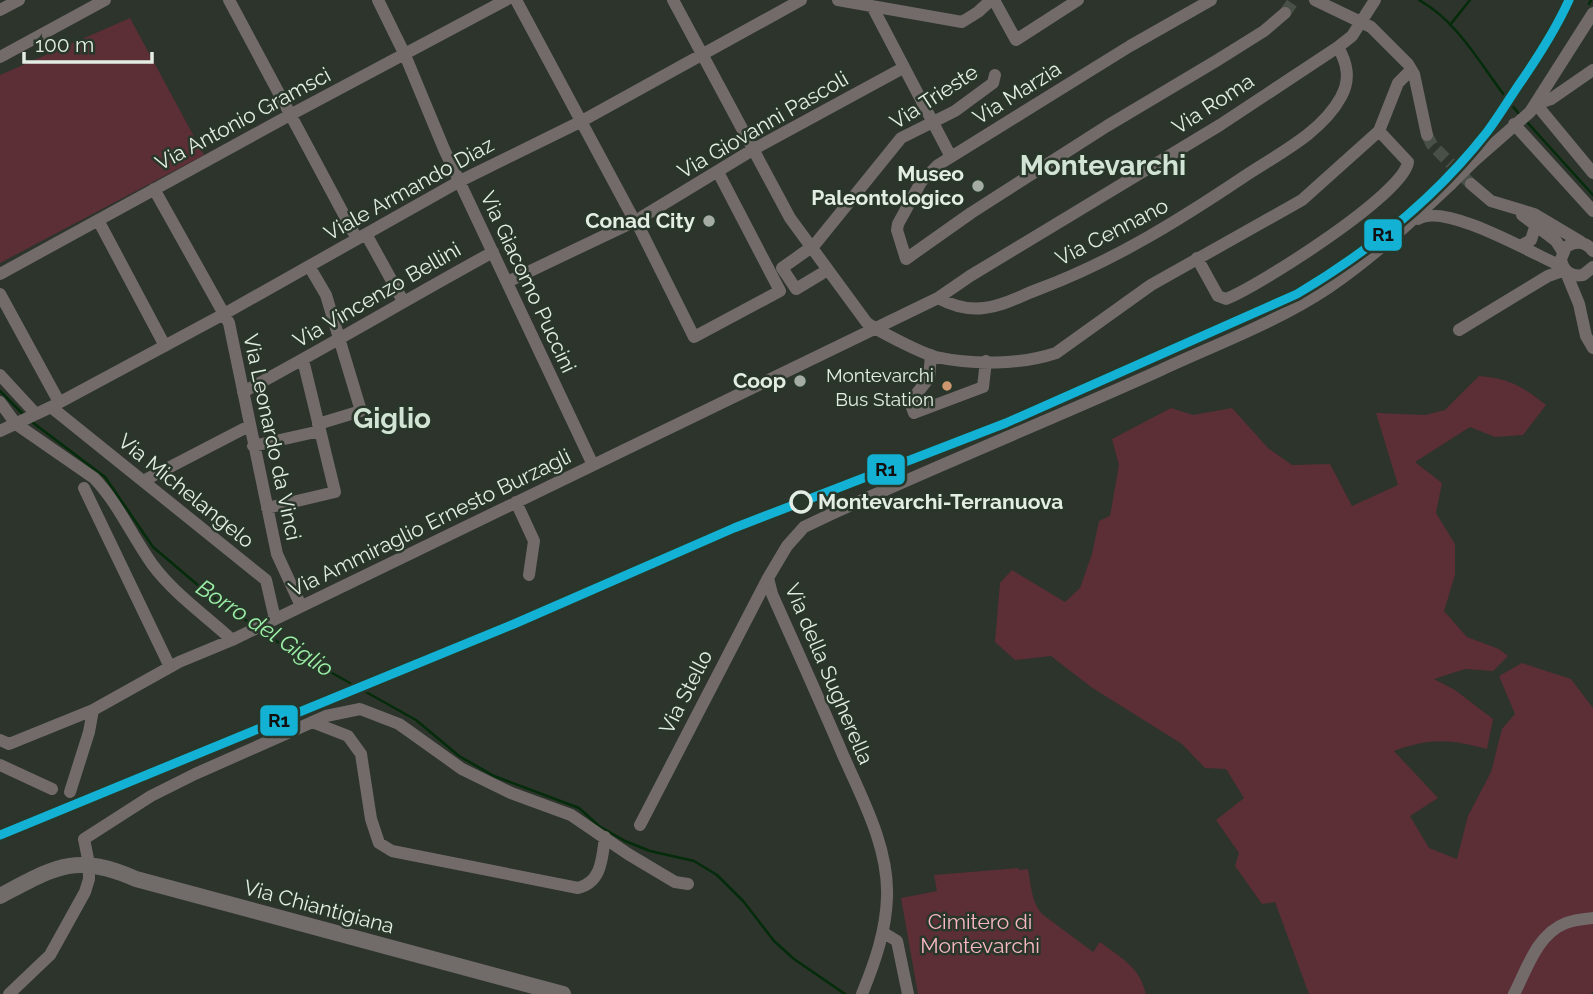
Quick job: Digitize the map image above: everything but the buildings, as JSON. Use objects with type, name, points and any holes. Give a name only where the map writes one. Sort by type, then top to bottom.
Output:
[{"type":"main road","points":[[0,896],[61,866],[89,864]]},
{"type":"main road","name":"Via Chiantigiana","points":[[89,864],[108,867],[136,879],[563,994]]},
{"type":"street","points":[[0,10],[19,0]]},
{"type":"street","points":[[0,57],[105,0]]},
{"type":"street","points":[[229,0],[290,115],[361,236],[403,301]]},
{"type":"street","name":"Via Giacomo Puccini","points":[[378,0],[593,465]]},
{"type":"street","name":"Via Antonio Gramsci","points":[[0,274],[506,0]]},
{"type":"street","points":[[516,0],[636,222],[694,337],[780,291],[718,172]]},
{"type":"street","points":[[673,0],[790,218],[809,249],[867,323],[931,355],[986,361],[1045,356],[1056,352],[1077,340],[1129,299],[1302,200],[1379,131],[1398,83],[1411,70]]},
{"type":"street","name":"Viale Armando Diaz","points":[[1,430],[55,405],[165,346],[460,181],[580,121],[801,0]]},
{"type":"street","points":[[838,0],[962,22],[993,0],[1016,40],[1078,0]]},
{"type":"street","name":"Via Marzia","points":[[1211,0],[1130,46],[938,165],[921,182],[898,224],[897,230],[906,259],[971,213],[1264,31],[1285,13]]},
{"type":"street","points":[[1314,0],[1366,25],[1408,64],[1414,74],[1427,135]]},
{"type":"street","name":"Via Roma","points":[[875,328],[938,298],[981,269],[1220,125],[1338,47],[1366,25],[1373,4]]},
{"type":"street","points":[[872,6],[951,157]]},
{"type":"street","points":[[1525,115],[1593,13]]},
{"type":"street","name":"Via Cennano","points":[[938,298],[957,306],[980,309],[1003,304],[1085,270],[1147,239],[1186,215],[1319,124],[1341,97],[1347,82],[1346,62],[1338,47]]},
{"type":"street","name":"Via Giovanni Pascoli","points":[[507,282],[636,222],[754,149],[903,68]]},
{"type":"street","points":[[1525,115],[1593,70]]},
{"type":"street","name":"Via Trieste","points":[[821,274],[796,289],[782,268],[809,249],[901,138],[955,111],[993,83],[995,75]]},
{"type":"street","points":[[1525,115],[1593,173]]},
{"type":"street","points":[[1525,115],[1593,211]]},
{"type":"street","name":"Via della Sugherella","points":[[1412,223],[1472,162],[1525,115]]},
{"type":"street","points":[[1197,258],[1218,296],[1226,299],[1279,271],[1345,225],[1394,184],[1407,168],[1408,162],[1379,131]]},
{"type":"street","points":[[1471,184],[1491,201],[1534,214],[1589,245]]},
{"type":"street","points":[[1447,188],[1440,204],[1450,217]]},
{"type":"street","name":"Via Leonardo da Vinci","points":[[154,189],[229,323],[276,554],[301,606]]},
{"type":"street","points":[[1514,208],[1556,241],[1579,304],[1586,336],[1593,348]]},
{"type":"street","name":"Via della Sugherella","points":[[863,992],[884,933],[888,895],[883,859],[869,817],[772,594],[768,578],[787,546],[804,527],[1248,331],[1326,289],[1423,216],[1450,217],[1472,224],[1520,246],[1563,261],[1578,276],[1590,270]]},
{"type":"street","points":[[98,220],[165,346]]},
{"type":"street","points":[[1520,246],[1531,240],[1536,224]]},
{"type":"street","points":[[1459,330],[1548,276],[1563,261],[1570,244],[1589,245]]},
{"type":"street","name":"Via Vincenzo Bellini","points":[[243,392],[493,252]]},
{"type":"street","points":[[253,446],[319,427],[361,411],[326,295],[309,267]]},
{"type":"street","points":[[1579,304],[1590,270]]},
{"type":"street","points":[[0,294],[55,405]]},
{"type":"street","name":"Via Ammiraglio Ernesto Burzagli","points":[[0,754],[0,742],[9,744],[93,710],[170,667],[232,640],[875,328]]},
{"type":"street","points":[[931,355],[929,378],[910,402],[914,413],[983,387],[986,361]]},
{"type":"street","points":[[267,508],[335,492],[303,360]]},
{"type":"street","points":[[0,375],[36,414]]},
{"type":"street","name":"Via Michelangelo","points":[[55,405],[143,481],[266,580],[273,620]]},
{"type":"street","points":[[1,409],[16,424],[94,478],[105,489],[169,586],[232,640]]},
{"type":"street","points":[[143,481],[249,426]]},
{"type":"street","points":[[84,488],[170,667]]},
{"type":"street","points":[[516,502],[534,541],[529,575]]},
{"type":"street","name":"Via Stello","points":[[640,825],[768,578]]},
{"type":"street","points":[[9,994],[50,955],[85,892],[89,879],[89,864],[84,839],[151,796],[205,769],[326,716],[360,709],[400,724],[462,769],[511,793],[571,815],[675,882],[688,884]]},
{"type":"street","points":[[70,792],[93,710]]},
{"type":"street","points":[[312,722],[348,736],[361,754],[371,819],[379,843],[392,852],[578,888],[588,886],[601,870],[605,837]]},
{"type":"street","points":[[0,765],[52,789]]},
{"type":"street","points":[[1514,994],[1540,944],[1551,931],[1566,922],[1593,918]]},
{"type":"street","points":[[884,933],[897,941],[908,994]]},
{"type":"green space","points":[[130,18],[204,155],[0,263],[0,75]]},
{"type":"green space","points":[[1479,376],[1515,384],[1546,405],[1523,435],[1495,437],[1470,427],[1415,462],[1442,483],[1436,513],[1455,544],[1455,575],[1444,611],[1467,637],[1499,649],[1508,656],[1493,671],[1465,669],[1434,679],[1455,690],[1493,719],[1487,749],[1440,741],[1394,751],[1438,798],[1410,816],[1429,848],[1457,859],[1468,816],[1491,772],[1502,729],[1515,714],[1499,676],[1522,663],[1571,679],[1593,708],[1593,991],[1591,994],[1309,994],[1275,902],[1262,904],[1235,866],[1239,853],[1216,820],[1244,798],[1226,769],[1205,768],[1182,744],[1091,687],[1051,656],[1015,660],[995,642],[1000,583],[1012,570],[1065,602],[1080,588],[1092,554],[1099,521],[1110,516],[1119,465],[1112,439],[1171,408],[1193,415],[1232,408],[1268,448],[1292,465],[1330,464],[1352,506],[1398,485],[1376,413],[1425,415],[1445,410]]},
{"type":"green space","name":"Cimitero di Montevarchi","points":[[1028,869],[1034,898],[1042,914],[1093,952],[1100,942],[1134,970],[1146,994],[918,994],[901,898],[937,891],[934,875]]},
{"type":"waterway","points":[[1419,0],[1449,23],[1520,115]]},
{"type":"waterway","points":[[1450,25],[1470,0]]},
{"type":"waterway","points":[[1589,4],[1591,0]]},
{"type":"waterway","points":[[1527,122],[1593,195]]},
{"type":"waterway","name":"Borro del Giglio","points":[[0,391],[24,415]]},
{"type":"waterway","name":"Borro del Giglio","points":[[32,422],[105,477],[153,547],[206,592],[254,626]]},
{"type":"waterway","name":"Borro del Giglio","points":[[263,632],[416,720],[459,756],[494,776],[579,808],[599,826],[625,841],[650,851],[694,861],[717,875],[744,902],[774,941],[794,959],[845,994]]},
{"type":"tunnel","points":[[1285,13],[1294,0]]},
{"type":"tunnel","points":[[1427,135],[1432,145],[1471,184]]},
{"type":"transit line","name":"R1","points":[[0,835],[514,624],[734,528],[1006,423],[1297,294],[1400,222],[1446,179],[1491,126],[1553,32],[1569,0]]},
{"type":"place","name":"Museo Paleontologico","points":[[978,186]]},
{"type":"place","name":"Conad City","points":[[709,221]]},
{"type":"place","name":"Coop","points":[[800,381]]},
{"type":"place","name":"Montevarchi Bus Station","points":[[947,386]]},
{"type":"place","name":"Montevarchi-Terranuova","points":[[801,502]]},
{"type":"district","name":"Montevarchi","points":[[1103,165]]},
{"type":"district","name":"Giglio","points":[[392,418]]}]
